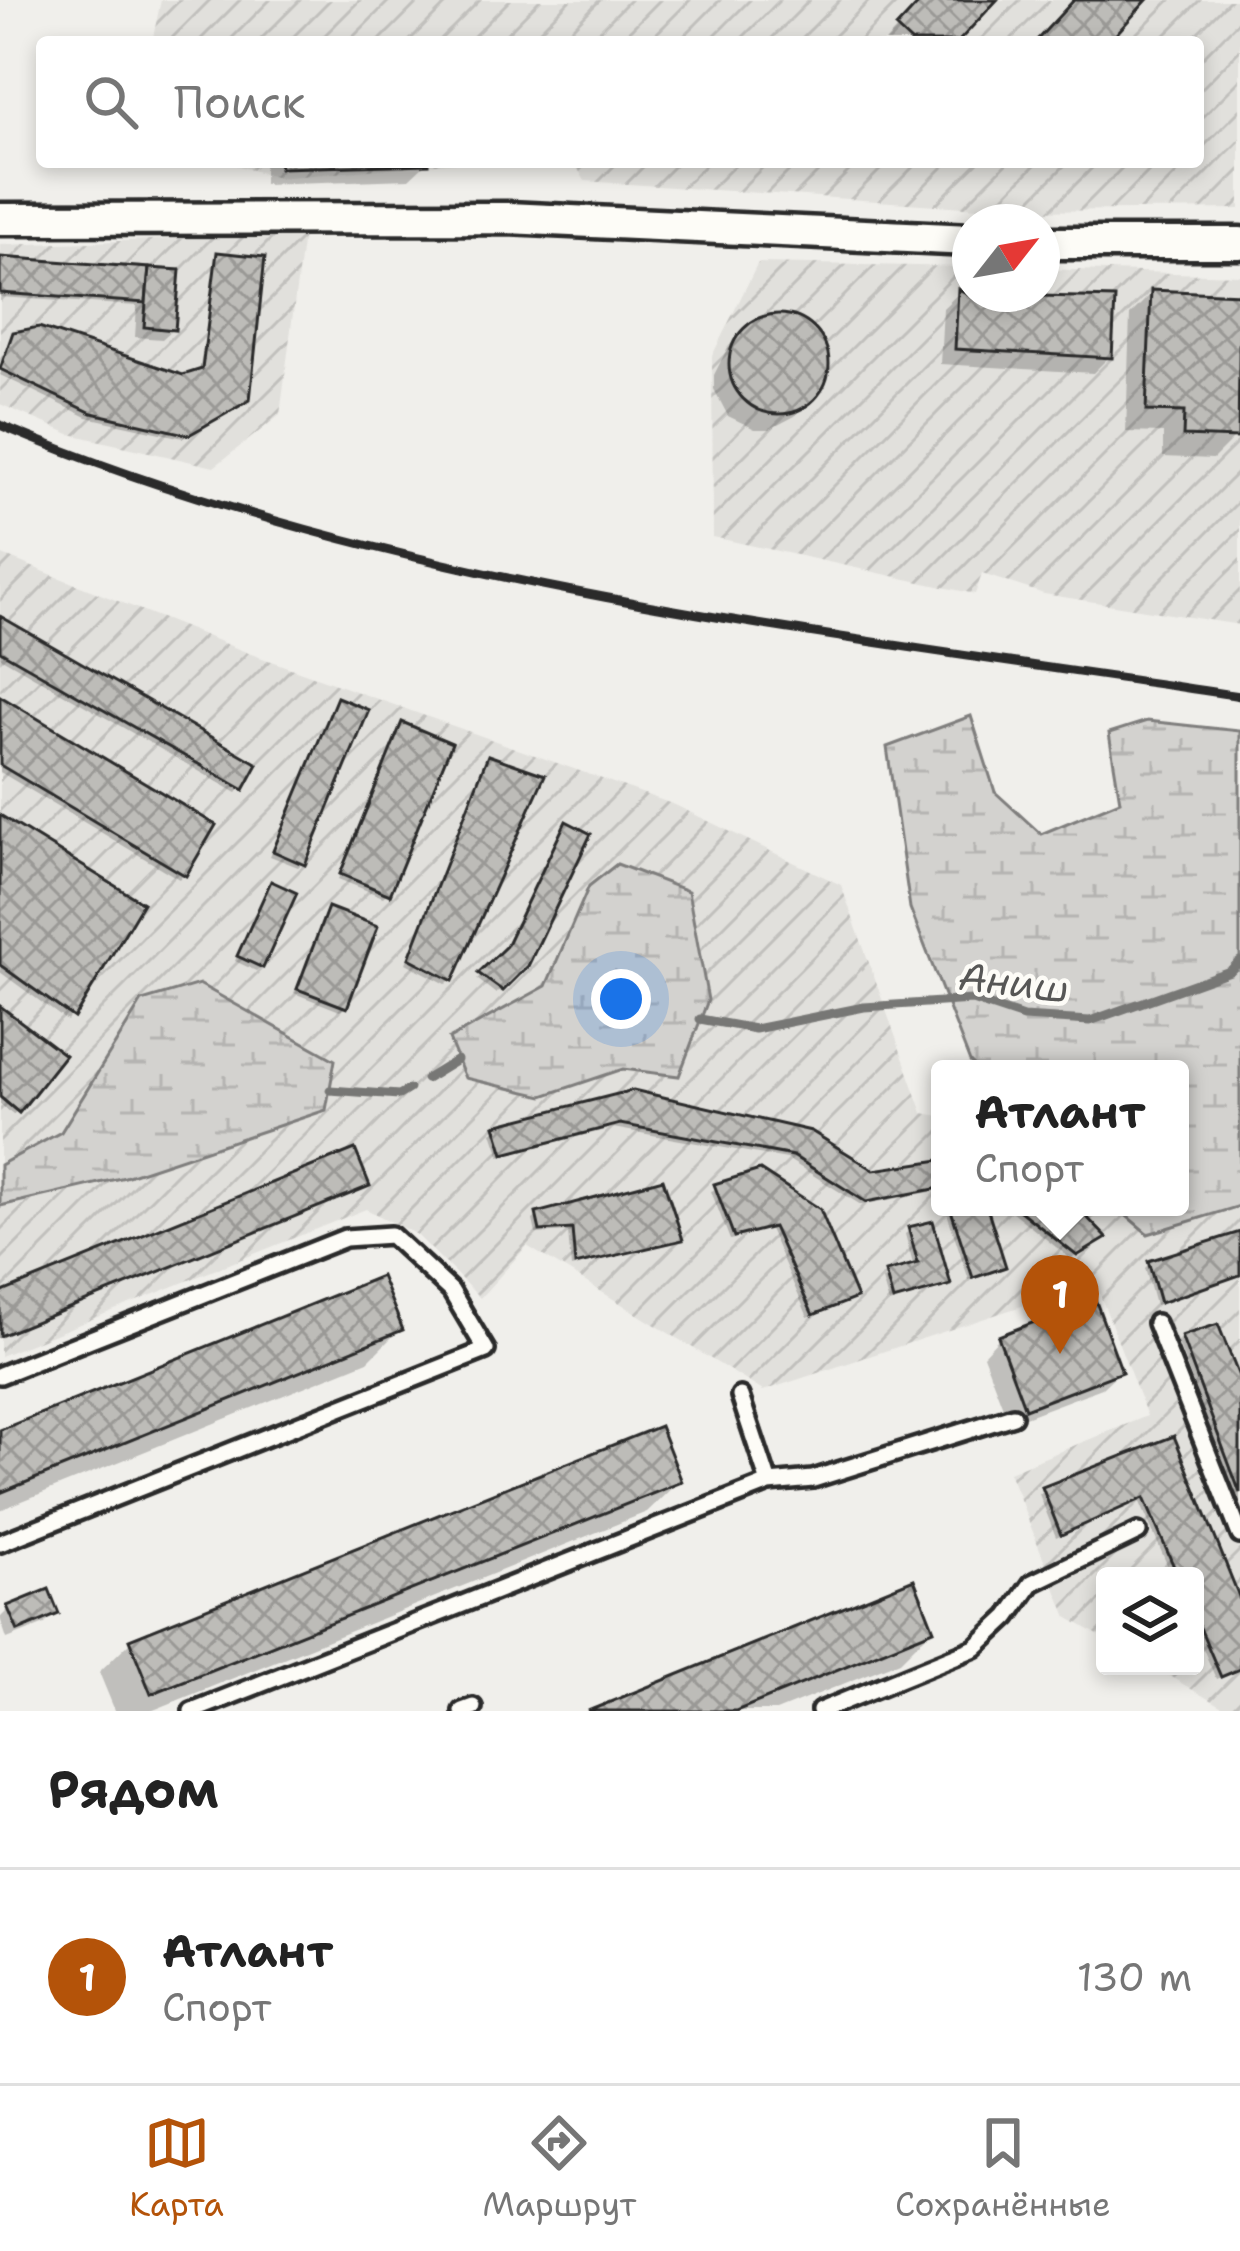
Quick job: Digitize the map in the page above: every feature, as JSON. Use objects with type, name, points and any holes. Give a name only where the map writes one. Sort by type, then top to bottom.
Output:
[{"type":"street","points":[[0,219],[508,218],[952,239]]},
{"type":"street","points":[[1060,243],[1240,244]]},
{"type":"lane","points":[[0,1375],[344,1238],[391,1235],[451,1291],[485,1350],[0,1544]]},
{"type":"lane","points":[[1156,1323],[1240,1535]]},
{"type":"lane","points":[[740,1396],[769,1483]]},
{"type":"lane","points":[[192,1711],[769,1483],[813,1479],[1013,1416]]},
{"type":"lane","points":[[820,1711],[975,1648],[1009,1617],[1032,1583],[1138,1532]]},
{"type":"shaded area","points":[[161,0],[1240,0],[1240,209],[952,206],[585,181],[577,168],[1204,168],[1204,36],[153,36]]},
{"type":"shaded area","points":[[246,168],[390,168],[278,178]]},
{"type":"shaded area","points":[[303,235],[280,415],[214,467],[70,434],[0,404],[0,245]]},
{"type":"shaded area","points":[[758,263],[952,267],[952,312],[1060,312],[1060,270],[1240,275],[1240,625],[1044,594],[982,574],[975,594],[713,537],[712,356]]},
{"type":"shaded area","points":[[0,554],[251,654],[675,805],[841,885],[923,1113],[931,1114],[931,1216],[1189,1216],[1189,1191],[1240,1101],[1240,1711],[1229,1711],[1167,1675],[1204,1675],[1204,1567],[1096,1567],[1096,1634],[1067,1617],[1009,1472],[1147,1416],[1095,1282],[763,1391],[527,1246],[480,1298],[417,1235],[366,1209],[0,1356]]},
{"type":"green space","points":[[971,716],[995,792],[1041,834],[1120,801],[1109,733],[1147,721],[1240,731],[1240,1206],[1148,1234],[1127,1216],[1189,1216],[1189,1060],[969,1060],[910,908],[887,747]]},
{"type":"green space","points":[[617,864],[688,891],[708,1000],[679,1076],[623,1069],[543,1096],[465,1078],[449,1039],[546,986],[589,886]]},
{"type":"green space","points":[[199,984],[335,1060],[326,1110],[125,1177],[0,1206],[0,1165],[61,1132],[142,1001]]},
{"type":"building","points":[[922,0],[997,0],[964,36],[905,36],[896,28]]},
{"type":"building","points":[[1074,0],[1147,0],[1114,36],[1041,36]]},
{"type":"building","points":[[217,252],[265,257],[250,400],[189,435],[92,413],[0,369],[13,332],[39,327],[183,375],[202,369]]},
{"type":"building","points":[[0,257],[149,268],[146,303],[0,293]]},
{"type":"building","points":[[149,268],[180,270],[175,330],[144,327]]},
{"type":"building","points":[[1151,290],[1240,294],[1238,438],[1183,436],[1184,412],[1146,411]]},
{"type":"building","points":[[1060,296],[1115,298],[1112,358],[955,349],[957,312],[1060,312]]},
{"type":"building","points":[[779,314],[798,317],[815,328],[826,345],[826,383],[815,400],[798,411],[779,414],[760,411],[743,400],[732,383],[729,364],[732,345],[743,328],[760,317]]},
{"type":"building","points":[[0,616],[258,764],[244,790],[0,651]]},
{"type":"building","points":[[0,696],[216,825],[186,876],[0,765]]},
{"type":"building","points":[[337,697],[369,710],[305,865],[273,851]]},
{"type":"building","points":[[402,722],[452,743],[390,895],[340,874]]},
{"type":"building","points":[[488,755],[545,775],[453,981],[409,958]]},
{"type":"building","points":[[0,815],[143,903],[74,1018],[0,965]]},
{"type":"building","points":[[566,821],[591,834],[528,966],[503,991],[478,973],[506,946]]},
{"type":"building","points":[[271,881],[297,893],[263,968],[237,956]]},
{"type":"building","points":[[328,907],[378,926],[347,1008],[297,989]]},
{"type":"building","points":[[0,1006],[65,1055],[19,1113],[0,1097]]},
{"type":"building","points":[[633,1090],[811,1131],[874,1170],[931,1161],[931,1190],[866,1202],[793,1156],[620,1124],[504,1154],[495,1125]]},
{"type":"building","points":[[355,1149],[370,1186],[0,1336],[0,1293]]},
{"type":"building","points":[[760,1170],[820,1209],[857,1298],[813,1315],[773,1227],[734,1237],[714,1184]]},
{"type":"building","points":[[663,1179],[683,1240],[575,1265],[572,1229],[540,1231],[536,1213]]},
{"type":"building","points":[[953,1216],[990,1216],[1006,1267],[973,1278]]},
{"type":"building","points":[[1026,1216],[1086,1216],[1107,1238],[1077,1256]]},
{"type":"building","points":[[933,1221],[951,1285],[893,1301],[885,1272],[918,1263],[908,1227]]},
{"type":"building","points":[[1240,1232],[1240,1275],[1160,1303],[1148,1261]]},
{"type":"building","points":[[381,1276],[403,1330],[0,1493],[0,1430]]},
{"type":"building","points":[[1095,1299],[1122,1372],[1025,1409],[998,1336]]},
{"type":"building","points":[[1218,1324],[1240,1379],[1240,1493],[1181,1336]]},
{"type":"building","points":[[660,1426],[682,1482],[151,1694],[129,1639]]},
{"type":"building","points":[[1174,1436],[1240,1599],[1240,1669],[1221,1677],[1204,1637],[1204,1567],[1174,1567],[1144,1498],[1061,1535],[1042,1487]]},
{"type":"building","points":[[914,1579],[934,1630],[736,1711],[588,1711]]},
{"type":"building","points":[[49,1589],[59,1614],[18,1631],[7,1606]]},
{"type":"waterway","name":"Аниш","points":[[700,1019],[755,1029],[864,1007],[972,1000],[1023,1017],[1090,1021],[1230,971],[1240,961]]},
{"type":"waterway","name":"Аниш","points":[[426,1079],[457,1060]]},
{"type":"waterway","name":"Аниш","points":[[330,1090],[399,1095],[409,1089]]},
{"type":"railway","points":[[0,425],[149,481],[300,528],[455,566],[768,626],[1240,696]]},
{"type":"place","name":"Атлант","points":[[1060,1354]]}]
